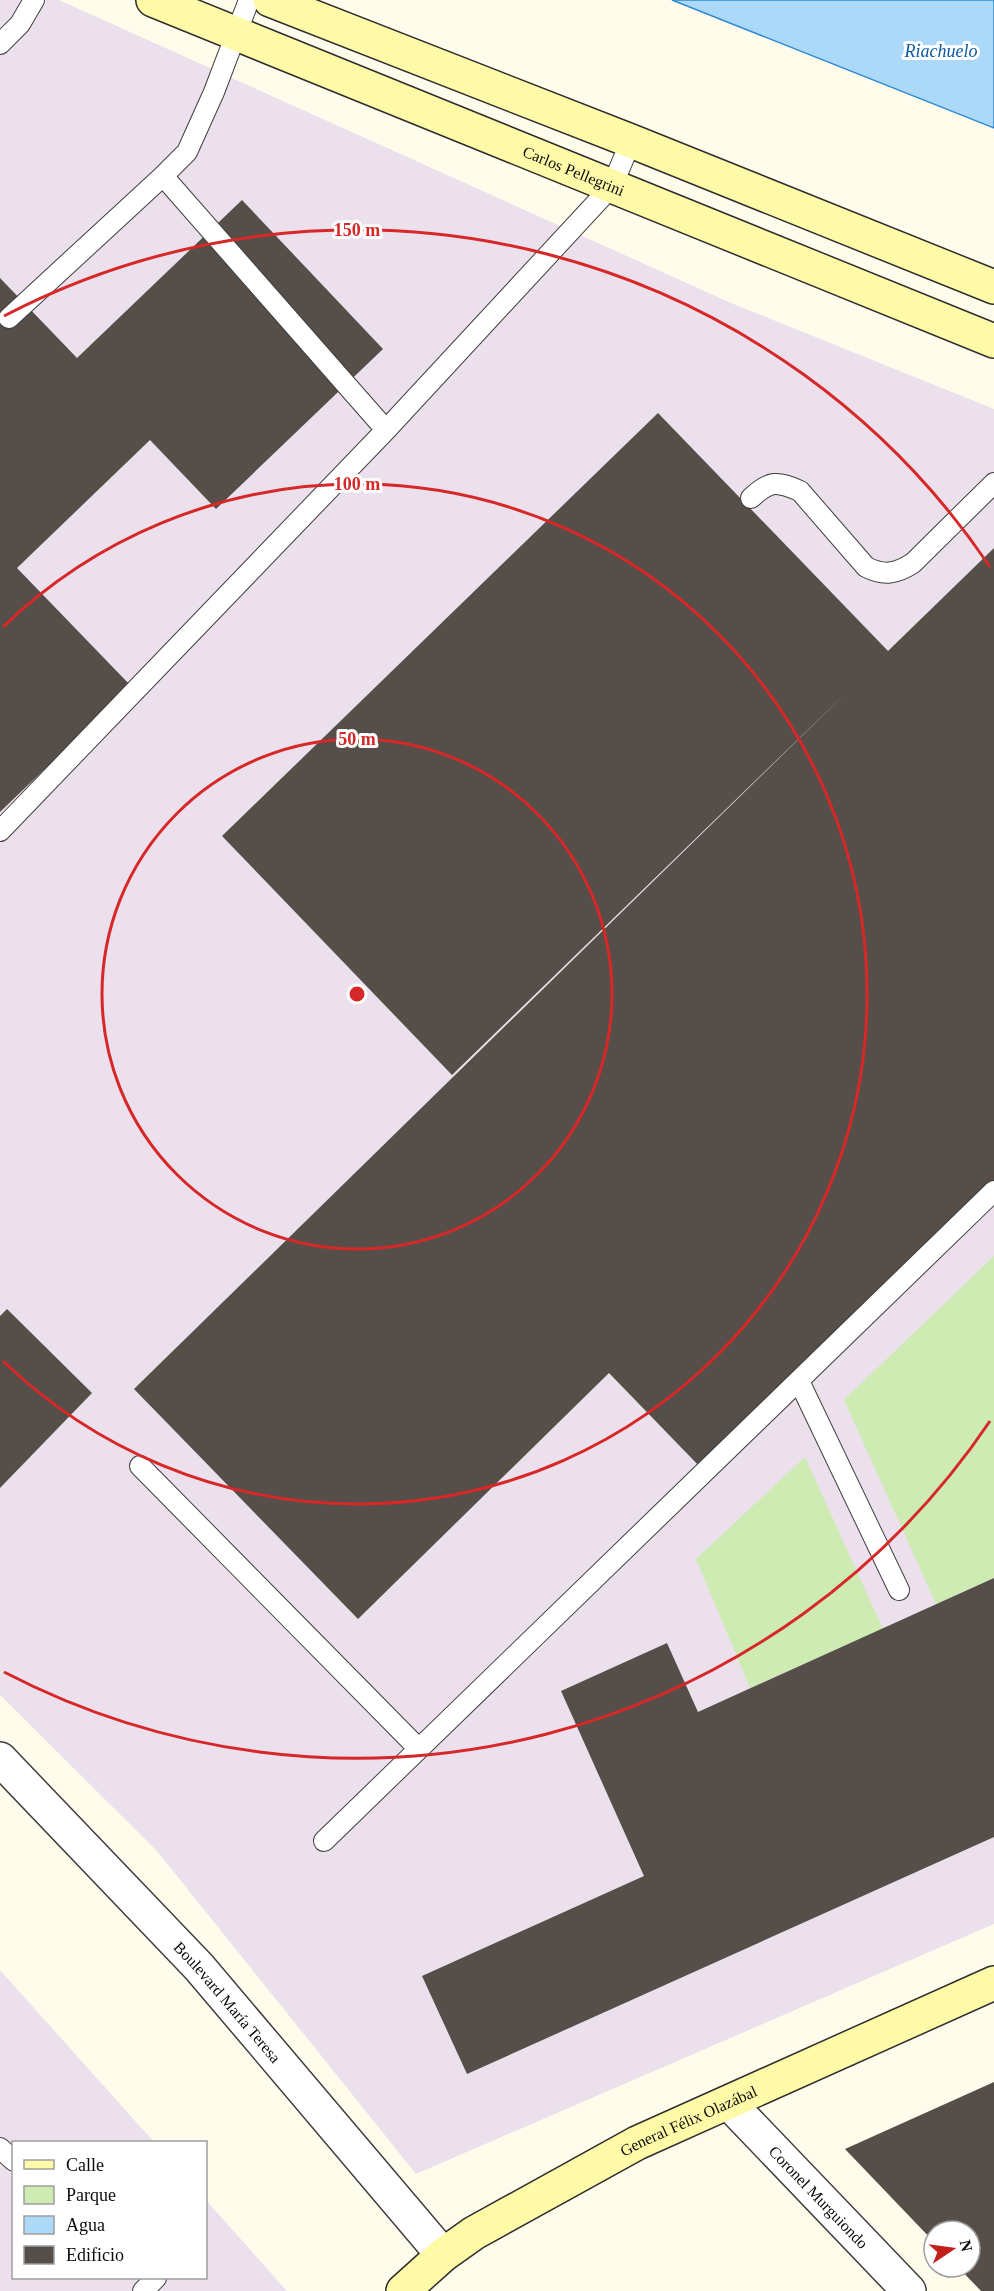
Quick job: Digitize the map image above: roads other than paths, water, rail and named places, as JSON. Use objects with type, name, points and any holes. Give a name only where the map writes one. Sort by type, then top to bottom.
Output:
[{"type":"main road","name":"Carlos Pellegrini","points":[[153,0],[994,341]]},
{"type":"main road","points":[[270,0],[632,141],[994,287]]},
{"type":"main road","name":"General Félix Olazábal","points":[[403,2291],[443,2255],[474,2233],[637,2143],[994,1983]]},
{"type":"street","name":"Boulevard María Teresa","points":[[0,1759],[199,1967],[443,2255]]},
{"type":"street","name":"Coronel Murguiondo","points":[[729,2103],[909,2291]]},
{"type":"lane","points":[[0,44],[20,24],[34,0]]},
{"type":"lane","points":[[9,318],[187,152],[214,92],[249,0]]},
{"type":"lane","points":[[0,831],[386,430],[612,186],[632,141]]},
{"type":"lane","points":[[163,176],[386,430]]},
{"type":"lane","points":[[751,498],[772,483],[786,485],[800,491],[866,567],[879,573],[898,573],[913,563],[994,483]]},
{"type":"lane","points":[[324,1841],[994,1191]]},
{"type":"lane","points":[[799,1381],[899,1590]]},
{"type":"lane","points":[[140,1466],[419,1749]]},
{"type":"lane","points":[[0,2148],[12,2159]]},
{"type":"lane","points":[[131,2279],[142,2291],[154,2279]]},
{"type":"water","name":"Riachuelo","points":[[672,0],[994,0],[994,128]]}]
